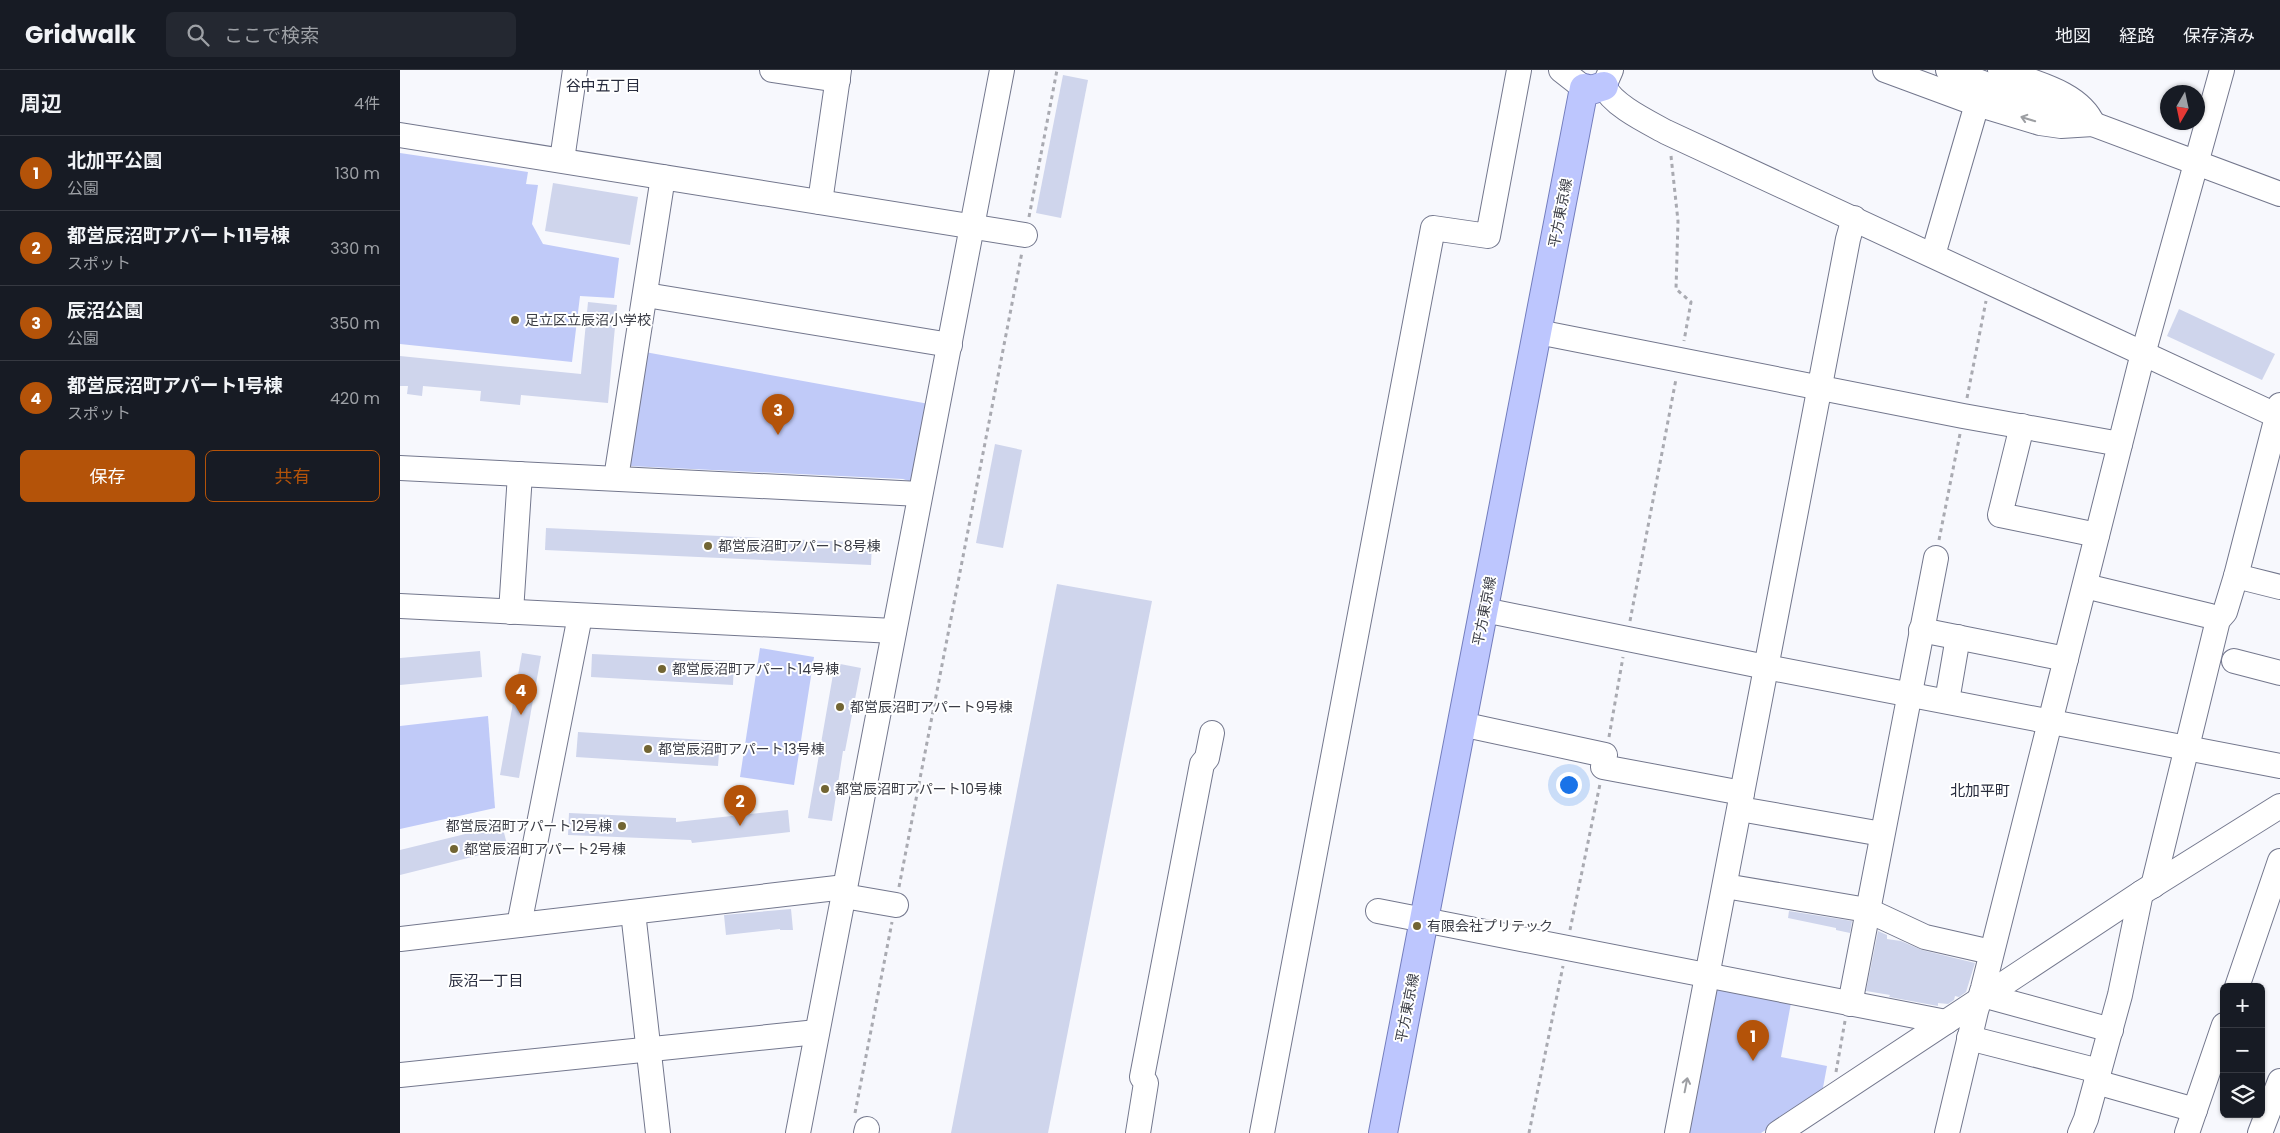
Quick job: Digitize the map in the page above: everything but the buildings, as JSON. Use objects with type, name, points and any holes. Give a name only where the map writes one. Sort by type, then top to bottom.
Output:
[{"type":"main road","name":"平方東京線","points":[[1382,1133],[1538,332],[1600,81]]},
{"type":"street","points":[[562,160],[575,70]]},
{"type":"street","points":[[772,70],[838,75],[820,202]]},
{"type":"street","points":[[798,1133],[890,631],[950,345],[970,226],[1002,70]]},
{"type":"street","points":[[1262,1133],[1433,228],[1488,236],[1519,70]]},
{"type":"street","points":[[1561,70],[1600,81],[1607,94],[1621,105],[1666,132],[2143,353],[2279,413],[2249,519],[2250,524],[2239,577],[2225,612],[2214,618],[2085,586]]},
{"type":"street","points":[[1885,70],[1977,104],[2040,123],[2061,126],[2093,124]]},
{"type":"street","points":[[1948,70],[2280,194]]},
{"type":"street","points":[[2000,70],[2075,101],[2089,114],[2093,124]]},
{"type":"street","points":[[1952,1132],[1969,1038],[1982,998],[1991,952],[2051,722],[2143,353],[2222,70]]},
{"type":"street","points":[[1933,255],[1977,104]]},
{"type":"street","points":[[400,135],[1025,235]]},
{"type":"street","points":[[616,478],[663,177]]},
{"type":"street","points":[[1677,1133],[1848,239],[1854,218]]},
{"type":"street","points":[[646,295],[950,345]]},
{"type":"street","points":[[1538,332],[2120,444]]},
{"type":"street","points":[[2022,426],[2000,515],[2097,535]]},
{"type":"street","points":[[400,468],[920,494]]},
{"type":"street","points":[[511,612],[520,474]]},
{"type":"street","points":[[1850,1004],[1936,558]]},
{"type":"street","points":[[2239,577],[2280,587]]},
{"type":"street","points":[[400,606],[890,631]]},
{"type":"street","points":[[1484,610],[1766,667],[2280,766]]},
{"type":"street","points":[[519,925],[580,616]]},
{"type":"street","points":[[2083,1126],[2111,1030],[2210,657],[2214,618]]},
{"type":"street","points":[[1921,630],[2066,659]]},
{"type":"street","points":[[1947,701],[1958,637]]},
{"type":"street","points":[[2234,661],[2280,673]]},
{"type":"street","points":[[1461,724],[1604,761],[1741,801],[1882,834]]},
{"type":"street","points":[[1138,1133],[1146,1084],[1142,1077],[1202,764],[1207,758],[1212,733]]},
{"type":"street","points":[[1778,1133],[2147,890],[2280,806]]},
{"type":"street","points":[[2238,983],[2280,860]]},
{"type":"street","points":[[1725,886],[1867,910],[1925,938],[1991,952]]},
{"type":"street","points":[[400,940],[633,912],[842,891],[896,905]]},
{"type":"street","points":[[1378,911],[1946,1022]]},
{"type":"street","points":[[633,912],[658,1133]]},
{"type":"street","points":[[1982,998],[2111,1030]]},
{"type":"street","points":[[2187,1133],[2223,1028]]},
{"type":"street","points":[[400,1075],[817,1032]]},
{"type":"street","points":[[1969,1038],[2098,1077],[2195,1110]]},
{"type":"street","points":[[2260,1133],[2280,1081]]},
{"type":"path","points":[[863,1125],[896,905],[1057,70]]},
{"type":"shaded area","points":[[400,153],[528,172],[526,184],[538,185],[532,224],[543,244],[619,258],[614,298],[580,296],[572,362],[400,344]]},
{"type":"shaded area","points":[[645,352],[929,404],[914,483],[903,479],[629,466]]},
{"type":"shaded area","points":[[760,648],[814,657],[794,785],[740,777]]},
{"type":"shaded area","points":[[488,716],[495,808],[400,829],[400,726]]},
{"type":"shaded area","points":[[1716,989],[1791,1003],[1781,1057],[1827,1066],[1822,1093],[1761,1133],[1688,1133]]},
{"type":"place","name":"足立区立辰沼小学校","points":[[515,320]]},
{"type":"place","name":"辰沼公園","points":[[778,435]]},
{"type":"place","name":"都営辰沼町アパート8号棟","points":[[708,546]]},
{"type":"place","name":"都営辰沼町アパート14号棟","points":[[662,669]]},
{"type":"place","name":"都営辰沼町アパート9号棟","points":[[840,707]]},
{"type":"place","name":"都営辰沼町アパート1号棟","points":[[521,715]]},
{"type":"place","name":"都営辰沼町アパート13号棟","points":[[648,749]]},
{"type":"place","name":"都営辰沼町アパート10号棟","points":[[825,789]]},
{"type":"place","name":"都営辰沼町アパート12号棟","points":[[622,826]]},
{"type":"place","name":"都営辰沼町アパート11号棟","points":[[740,826]]},
{"type":"place","name":"都営辰沼町アパート2号棟","points":[[454,849]]},
{"type":"place","name":"有限会社プリテック","points":[[1417,926]]},
{"type":"place","name":"北加平公園","points":[[1753,1061]]},
{"type":"district","name":"谷中五丁目","points":[[603,86]]},
{"type":"district","name":"北加平町","points":[[1980,791]]},
{"type":"district","name":"辰沼一丁目","points":[[486,981]]}]
